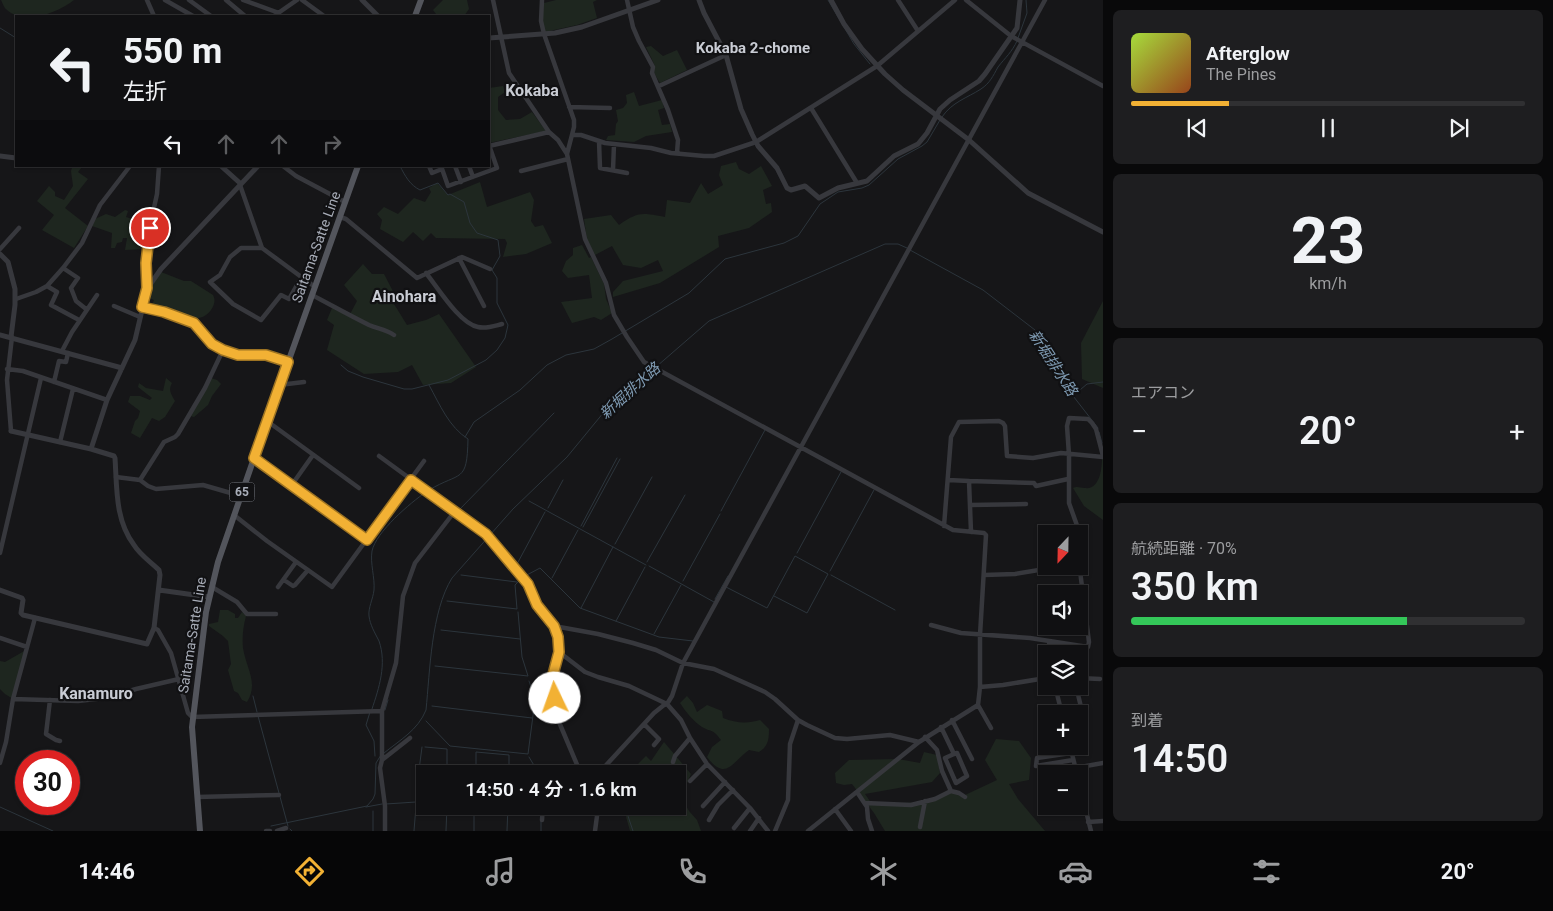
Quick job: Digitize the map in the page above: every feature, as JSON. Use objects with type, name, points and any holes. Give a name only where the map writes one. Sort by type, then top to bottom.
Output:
[{"type":"main road","points":[[415,15],[421,0]]},
{"type":"main road","name":"Saitama-Satte Line","points":[[200,831],[192,717],[209,597],[234,515],[358,167]]},
{"type":"street","points":[[146,0],[154,15]]},
{"type":"street","points":[[166,0],[191,15]]},
{"type":"street","points":[[189,0],[210,15]]},
{"type":"street","points":[[226,0],[244,15]]},
{"type":"street","points":[[243,0],[276,14],[297,0]]},
{"type":"street","points":[[302,0],[309,2],[323,15]]},
{"type":"street","points":[[493,0],[509,73],[549,132],[558,140],[568,156],[585,239],[606,283],[614,314],[641,358],[651,366],[944,526],[953,530],[986,535],[978,705],[991,728]]},
{"type":"street","points":[[542,0],[540,21],[574,120],[568,156]]},
{"type":"street","points":[[627,0],[633,27],[653,66],[652,73],[659,86],[676,133],[678,140],[677,154]]},
{"type":"street","points":[[490,38],[544,34],[582,27],[658,0]]},
{"type":"street","points":[[699,0],[726,55],[741,109],[756,142],[777,168],[787,188],[791,190],[805,186],[819,198],[838,188],[866,181],[894,156],[918,144],[928,133],[935,115],[950,100],[979,81],[1017,28],[1020,0]]},
{"type":"street","points":[[831,0],[853,36],[877,66],[903,90],[969,140],[1028,193],[1103,232]]},
{"type":"street","points":[[898,0],[918,31]]},
{"type":"street","points":[[558,140],[582,135],[614,144],[651,148],[677,154],[714,156],[756,142],[877,66],[955,0]]},
{"type":"street","points":[[966,0],[1011,36],[1103,86]]},
{"type":"street","points":[[606,765],[644,724],[664,704],[667,704],[672,696],[683,663],[1045,0]]},
{"type":"street","points":[[365,1],[377,15]]},
{"type":"street","points":[[659,86],[726,55]]},
{"type":"street","points":[[568,107],[610,108]]},
{"type":"street","points":[[811,108],[857,183]]},
{"type":"street","points":[[490,145],[549,132]]},
{"type":"street","points":[[599,141],[600,168],[627,172]]},
{"type":"street","points":[[613,170],[614,144]]},
{"type":"street","points":[[490,148],[497,168]]},
{"type":"street","points":[[0,156],[15,158]]},
{"type":"street","points":[[521,171],[568,156]]},
{"type":"street","points":[[429,167],[432,173],[441,168],[448,186],[503,166]]},
{"type":"street","points":[[16,299],[47,286],[63,268],[82,243],[100,205],[129,167]]},
{"type":"street","points":[[91,449],[107,400],[135,340],[147,288],[148,235],[157,194],[158,167]]},
{"type":"street","points":[[222,167],[241,185],[262,248],[315,287]]},
{"type":"street","points":[[147,288],[161,269],[257,167]]},
{"type":"street","points":[[284,167],[296,176],[345,202]]},
{"type":"street","points":[[455,167],[461,182]]},
{"type":"street","points":[[469,167],[473,177]]},
{"type":"street","points":[[483,167],[485,172]]},
{"type":"street","points":[[340,217],[346,219],[417,278],[462,257],[490,270]]},
{"type":"street","points":[[0,249],[19,228]]},
{"type":"street","points":[[262,248],[241,248],[230,257],[220,275],[210,282],[233,304],[261,320],[281,294],[288,299],[302,278]]},
{"type":"street","points":[[0,254],[8,262],[16,299],[7,369],[11,431],[114,456],[117,502],[123,525],[133,544],[159,570],[159,590],[154,628],[147,644],[22,615],[22,598],[0,590]]},
{"type":"street","points":[[460,258],[484,306]]},
{"type":"street","points":[[63,268],[78,278],[71,288],[76,301],[86,309]]},
{"type":"street","points":[[426,273],[466,322],[482,328],[502,324]]},
{"type":"street","points":[[47,286],[57,292],[51,305],[79,320]]},
{"type":"street","points":[[54,382],[59,361],[66,362],[65,352],[79,320],[97,294]]},
{"type":"street","points":[[312,295],[358,320],[387,330],[394,335]]},
{"type":"street","points":[[114,306],[140,317]]},
{"type":"street","points":[[142,307],[164,312],[194,323],[212,344],[223,350],[238,355],[266,355],[288,362]]},
{"type":"street","points":[[0,335],[122,368]]},
{"type":"street","points":[[140,480],[164,442],[178,434],[205,388],[223,350]]},
{"type":"street","points":[[7,369],[23,371],[107,400]]},
{"type":"street","points":[[0,553],[41,378]]},
{"type":"street","points":[[280,385],[304,382]]},
{"type":"street","points":[[60,442],[73,389]]},
{"type":"street","points":[[944,526],[951,437],[959,422],[999,421],[1003,423],[1005,426],[1007,456],[1033,458],[1061,453],[1069,454],[1103,457],[1096,429],[1092,423],[1088,419],[1071,418],[1068,420],[1067,426],[1069,454],[1069,503],[1077,525]]},
{"type":"street","points":[[267,422],[359,488]]},
{"type":"street","points":[[291,486],[313,455]]},
{"type":"street","points":[[379,456],[486,534],[528,584],[537,605],[554,626],[558,637],[559,652],[551,682],[559,722],[577,765]]},
{"type":"street","points":[[254,458],[367,540]]},
{"type":"street","points":[[234,515],[332,587],[424,462]]},
{"type":"street","points":[[116,477],[140,480],[150,488],[156,489],[203,485],[241,496]]},
{"type":"street","points":[[948,480],[1034,483],[1036,486],[1068,479]]},
{"type":"street","points":[[969,482],[971,532]]},
{"type":"street","points":[[970,505],[1026,504]]},
{"type":"street","points":[[385,831],[385,806],[380,768],[382,756],[382,711],[396,663],[403,596],[412,567],[456,511]]},
{"type":"street","points":[[278,588],[296,562]]},
{"type":"street","points":[[284,580],[293,586],[308,570]]},
{"type":"street","points":[[984,575],[1015,574],[1038,570]]},
{"type":"street","points":[[931,625],[946,630],[980,635],[1050,641],[1086,647],[1089,644],[1080,575]]},
{"type":"street","points":[[212,586],[237,602],[247,614],[276,614]]},
{"type":"street","points":[[159,590],[209,597]]},
{"type":"street","points":[[0,763],[6,742],[13,698],[34,618]]},
{"type":"street","points":[[554,626],[633,643],[656,650],[683,663],[714,670],[765,692],[798,720],[836,738],[846,739],[890,735],[918,742]]},
{"type":"street","points":[[154,628],[158,630],[170,651],[188,714],[192,717],[382,711]]},
{"type":"street","points":[[0,638],[27,647]]},
{"type":"street","points":[[559,652],[585,672],[629,686],[667,704],[681,720],[690,738],[708,764],[759,818],[768,831]]},
{"type":"street","points":[[1088,678],[1100,679]]},
{"type":"street","points":[[13,698],[78,701],[105,698],[130,690],[179,679]]},
{"type":"street","points":[[980,687],[1038,679]]},
{"type":"street","points":[[50,700],[46,734],[60,741]]},
{"type":"street","points":[[808,831],[918,742],[978,705]]},
{"type":"street","points":[[775,831],[788,800],[790,744],[798,720]]},
{"type":"street","points":[[952,720],[972,759]]},
{"type":"street","points":[[644,724],[659,739],[654,745]]},
{"type":"street","points":[[941,727],[954,754],[956,753],[968,776],[956,783],[946,758],[954,754]]},
{"type":"street","points":[[925,737],[937,750],[942,771],[951,792]]},
{"type":"street","points":[[382,756],[410,738]]},
{"type":"street","points":[[674,762],[675,756],[690,738]]},
{"type":"street","points":[[1054,755],[1037,758],[1036,766],[1073,760]]},
{"type":"street","points":[[1072,755],[1074,765]]},
{"type":"street","points":[[1088,766],[1103,763]]},
{"type":"street","points":[[690,781],[708,764]]},
{"type":"street","points":[[703,806],[725,782]]},
{"type":"street","points":[[709,820],[732,790]]},
{"type":"street","points":[[857,792],[865,803],[872,831]]},
{"type":"street","points":[[865,803],[909,805],[935,799],[951,792],[959,793],[965,797]]},
{"type":"street","points":[[197,797],[279,795]]},
{"type":"street","points":[[920,827],[925,801]]},
{"type":"street","points":[[734,828],[750,808]]},
{"type":"street","points":[[835,809],[851,831]]},
{"type":"street","points":[[542,815],[542,820]]},
{"type":"street","points":[[595,831],[597,815]]},
{"type":"street","points":[[1086,815],[1090,831]]},
{"type":"street","points":[[750,831],[759,818]]},
{"type":"street","points":[[1088,822],[1103,821]]},
{"type":"street","points":[[276,831],[286,828]]},
{"type":"shaded area","points":[[1,0],[74,0],[44,15],[17,15],[4,6]]},
{"type":"shaded area","points":[[443,0],[467,0],[469,9],[465,15],[436,15],[433,10]]},
{"type":"shaded area","points":[[556,0],[597,0],[593,2],[597,18],[577,25],[545,32],[542,21],[544,3]]},
{"type":"shaded area","points":[[651,46],[663,56],[677,50],[687,70],[660,83],[654,73],[655,66],[646,47]]},
{"type":"shaded area","points":[[503,86],[505,92],[498,97],[498,110],[506,120],[520,119],[532,112],[546,131],[490,143],[490,88]]},
{"type":"shaded area","points":[[634,92],[639,106],[662,100],[664,108],[658,110],[662,125],[670,124],[672,132],[646,136],[634,142],[606,140],[608,136],[615,135],[618,121],[616,110],[623,108],[627,103],[626,95]]},
{"type":"shaded area","points":[[736,162],[739,169],[749,174],[761,166],[772,186],[763,190],[766,204],[771,203],[772,212],[749,228],[718,236],[719,247],[660,283],[613,297],[613,292],[623,281],[663,271],[658,260],[641,268],[623,265],[612,246],[595,255],[587,240],[584,219],[611,215],[619,225],[631,217],[641,214],[665,217],[667,200],[690,203],[701,183],[708,194],[723,185],[719,175],[721,166]]},
{"type":"shaded area","points":[[82,167],[78,172],[88,179],[65,208],[88,226],[74,248],[42,230],[54,215],[37,201],[49,186],[55,192],[55,196],[64,200],[73,186],[72,168]]},
{"type":"shaded area","points":[[480,182],[487,207],[530,192],[534,200],[531,221],[535,227],[543,225],[552,243],[526,254],[503,257],[507,243],[505,239],[436,238],[431,233],[423,241],[413,232],[403,242],[380,229],[382,220],[377,214],[384,207],[398,214],[414,198],[425,202],[431,192],[429,188],[437,183],[448,195]]},
{"type":"shaded area","points":[[125,210],[128,211],[126,217],[132,219],[131,225],[142,227],[146,233],[145,249],[125,250],[127,238],[123,238],[122,242],[117,243],[115,248],[111,248],[112,233],[92,226],[95,219],[106,214],[115,217]]},
{"type":"shaded area","points":[[582,245],[589,258],[591,257],[604,284],[606,299],[612,313],[601,320],[594,317],[572,323],[561,302],[592,298],[589,275],[568,278],[562,271],[566,261],[573,255],[573,248]]},
{"type":"shaded area","points":[[363,264],[372,274],[384,274],[396,297],[394,304],[407,325],[439,314],[476,367],[451,383],[423,385],[412,365],[398,372],[364,374],[327,350],[334,325],[327,320],[332,308],[349,316],[357,301],[344,285]]},
{"type":"shaded area","points":[[161,272],[184,281],[191,281],[213,295],[214,303],[211,310],[205,316],[190,318],[151,307],[154,300],[147,297],[150,288]]},
{"type":"shaded area","points":[[1103,301],[1103,388],[1082,379],[1081,343]]},
{"type":"shaded area","points":[[166,378],[172,383],[170,390],[175,401],[165,417],[159,421],[152,418],[140,438],[131,433],[140,411],[128,402],[130,396],[140,396],[150,400],[152,398],[138,387],[139,383],[146,388],[163,391]]},
{"type":"shaded area","points":[[211,378],[221,384],[208,405],[194,417],[190,416]]},
{"type":"shaded area","points":[[1102,458],[1103,520],[1084,506],[1073,488],[1090,488],[1094,486],[1099,478]]},
{"type":"shaded area","points":[[220,610],[228,610],[235,614],[235,618],[238,618],[242,612],[246,616],[243,648],[252,682],[247,702],[242,700],[238,693],[234,691],[228,670],[231,664],[228,641],[209,626],[209,624],[218,622]]},
{"type":"shaded area","points":[[26,650],[13,699],[0,689],[0,661],[5,662]]},
{"type":"shaded area","points":[[687,696],[697,712],[707,705],[722,711],[723,718],[728,720],[746,722],[760,720],[769,729],[766,745],[759,752],[749,750],[729,767],[719,768],[707,757],[712,747],[721,740],[714,732],[699,725],[684,709],[680,703]]},
{"type":"shaded area","points":[[996,739],[1019,741],[1031,758],[1029,780],[1009,784],[1018,799],[1045,831],[885,831],[852,784],[836,783],[835,773],[849,760],[898,759],[920,763],[924,752],[937,755],[940,773],[932,782],[865,794],[872,804],[927,802],[951,792],[965,795],[997,780],[985,760]]},
{"type":"shaded area","points":[[664,742],[683,765],[637,765],[646,756],[651,761]]},
{"type":"shaded area","points":[[686,768],[691,774],[686,786]]},
{"type":"shaded area","points":[[686,806],[697,820],[701,831],[630,831],[626,815],[686,815]]},
{"type":"waterway","points":[[828,0],[854,44],[870,64]]},
{"type":"waterway","points":[[1018,38],[1027,13],[1026,0]]},
{"type":"waterway","points":[[0,28],[15,37]]},
{"type":"waterway","points":[[942,117],[955,104],[987,84],[1017,41]]},
{"type":"waterway","points":[[465,437],[474,422],[520,390],[547,365],[566,355],[594,349],[612,339],[689,293],[725,259],[784,243],[798,236],[820,204],[838,192],[869,185],[898,159],[927,142],[940,120]]},
{"type":"waterway","points":[[341,365],[348,371],[363,377],[404,389],[412,389],[448,380],[486,360],[497,350],[505,338],[508,325],[497,303],[497,278],[492,270],[500,256],[498,240],[477,233],[470,223],[464,202],[450,194],[448,195],[438,183],[420,190],[416,188],[406,177],[401,167]]},
{"type":"waterway","name":"新堀排水路","points":[[384,753],[413,729],[426,710],[430,660],[436,624],[445,592],[452,578],[513,509],[567,457],[604,412],[709,321],[885,244],[898,244],[907,248]]},
{"type":"waterway","name":"新堀排水路","points":[[910,250],[983,290],[1035,330],[1070,392],[1098,428]]},
{"type":"waterway","points":[[1074,395],[1087,384],[1103,382]]},
{"type":"waterway","points":[[429,385],[450,422],[468,439],[464,470],[455,477],[429,490]]},
{"type":"waterway","points":[[459,510],[554,413]]},
{"type":"waterway","points":[[721,511],[765,430]]},
{"type":"waterway","name":"新堀排水路","points":[[1099,432],[1102,443]]},
{"type":"waterway","points":[[581,526],[617,458]]},
{"type":"waterway","points":[[583,527],[620,459]]},
{"type":"waterway","points":[[797,553],[841,472]]},
{"type":"waterway","points":[[615,544],[652,477]]},
{"type":"waterway","points":[[548,508],[563,480]]},
{"type":"waterway","points":[[830,571],[874,490]]},
{"type":"waterway","points":[[372,709],[382,667],[379,641],[369,616],[374,590],[372,551],[375,543],[387,527],[403,510],[426,492]]},
{"type":"waterway","points":[[647,562],[685,495]]},
{"type":"waterway","points":[[529,501],[646,565]]},
{"type":"waterway","points":[[517,564],[545,512]]},
{"type":"waterway","points":[[683,581],[720,514]]},
{"type":"waterway","points":[[552,578],[578,530]]},
{"type":"waterway","points":[[495,539],[525,576],[540,568],[580,608],[659,637],[693,641]]},
{"type":"waterway","points":[[581,608],[613,547]]},
{"type":"waterway","points":[[726,587],[767,608],[795,556],[828,574],[807,613],[774,596]]},
{"type":"waterway","points":[[649,566],[714,602]]},
{"type":"waterway","points":[[616,621],[645,567]]},
{"type":"waterway","points":[[461,575],[517,582]]},
{"type":"waterway","points":[[831,575],[895,610]]},
{"type":"waterway","points":[[715,599],[728,576]]},
{"type":"waterway","points":[[447,601],[517,609],[515,585],[521,579]]},
{"type":"waterway","points":[[654,634],[681,585]]},
{"type":"waterway","points":[[435,666],[528,676],[522,657],[518,612]]},
{"type":"waterway","points":[[441,630],[520,639]]},
{"type":"waterway","points":[[426,721],[450,746],[528,754],[535,700],[529,681]]},
{"type":"waterway","points":[[253,696],[257,712]]},
{"type":"waterway","points":[[385,710],[388,700]]},
{"type":"waterway","points":[[432,706],[532,718]]},
{"type":"waterway","points":[[370,712],[366,725],[374,741],[375,756]]},
{"type":"waterway","points":[[258,716],[288,826]]},
{"type":"waterway","points":[[420,765],[422,747]]},
{"type":"waterway","points":[[425,747],[447,749],[447,765]]},
{"type":"waterway","points":[[476,765],[476,752],[509,755],[509,765]]},
{"type":"waterway","name":"新堀排水路","points":[[271,826],[367,806],[375,794],[376,763],[381,755]]},
{"type":"waterway","points":[[529,757],[534,765]]},
{"type":"waterway","points":[[386,804],[416,802]]},
{"type":"waterway","points":[[366,807],[382,804]]},
{"type":"waterway","points":[[414,831],[416,806]]},
{"type":"waterway","name":"新堀排水路","points":[[0,807],[53,831]]},
{"type":"waterway","points":[[373,811],[373,831]]},
{"type":"waterway","points":[[446,831],[447,815]]},
{"type":"waterway","points":[[474,815],[474,831]]},
{"type":"waterway","points":[[507,831],[508,815]]},
{"type":"waterway","points":[[628,815],[633,831]]},
{"type":"waterway","points":[[541,822],[541,831]]},
{"type":"district","name":"Kokaba 2-chome","points":[[753,48]]},
{"type":"district","name":"Kokaba","points":[[532,90]]},
{"type":"district","name":"Ainohara","points":[[404,296]]},
{"type":"district","name":"Kanamuro","points":[[96,693]]},
{"type":"route","points":[[150,228],[146,263],[147,288],[142,307],[164,312],[194,323],[212,344],[223,350],[238,355],[266,355],[288,362],[254,458],[367,540],[411,480],[486,534],[523,577],[537,605],[554,626],[558,637],[559,652],[551,682],[555,698]]}]
